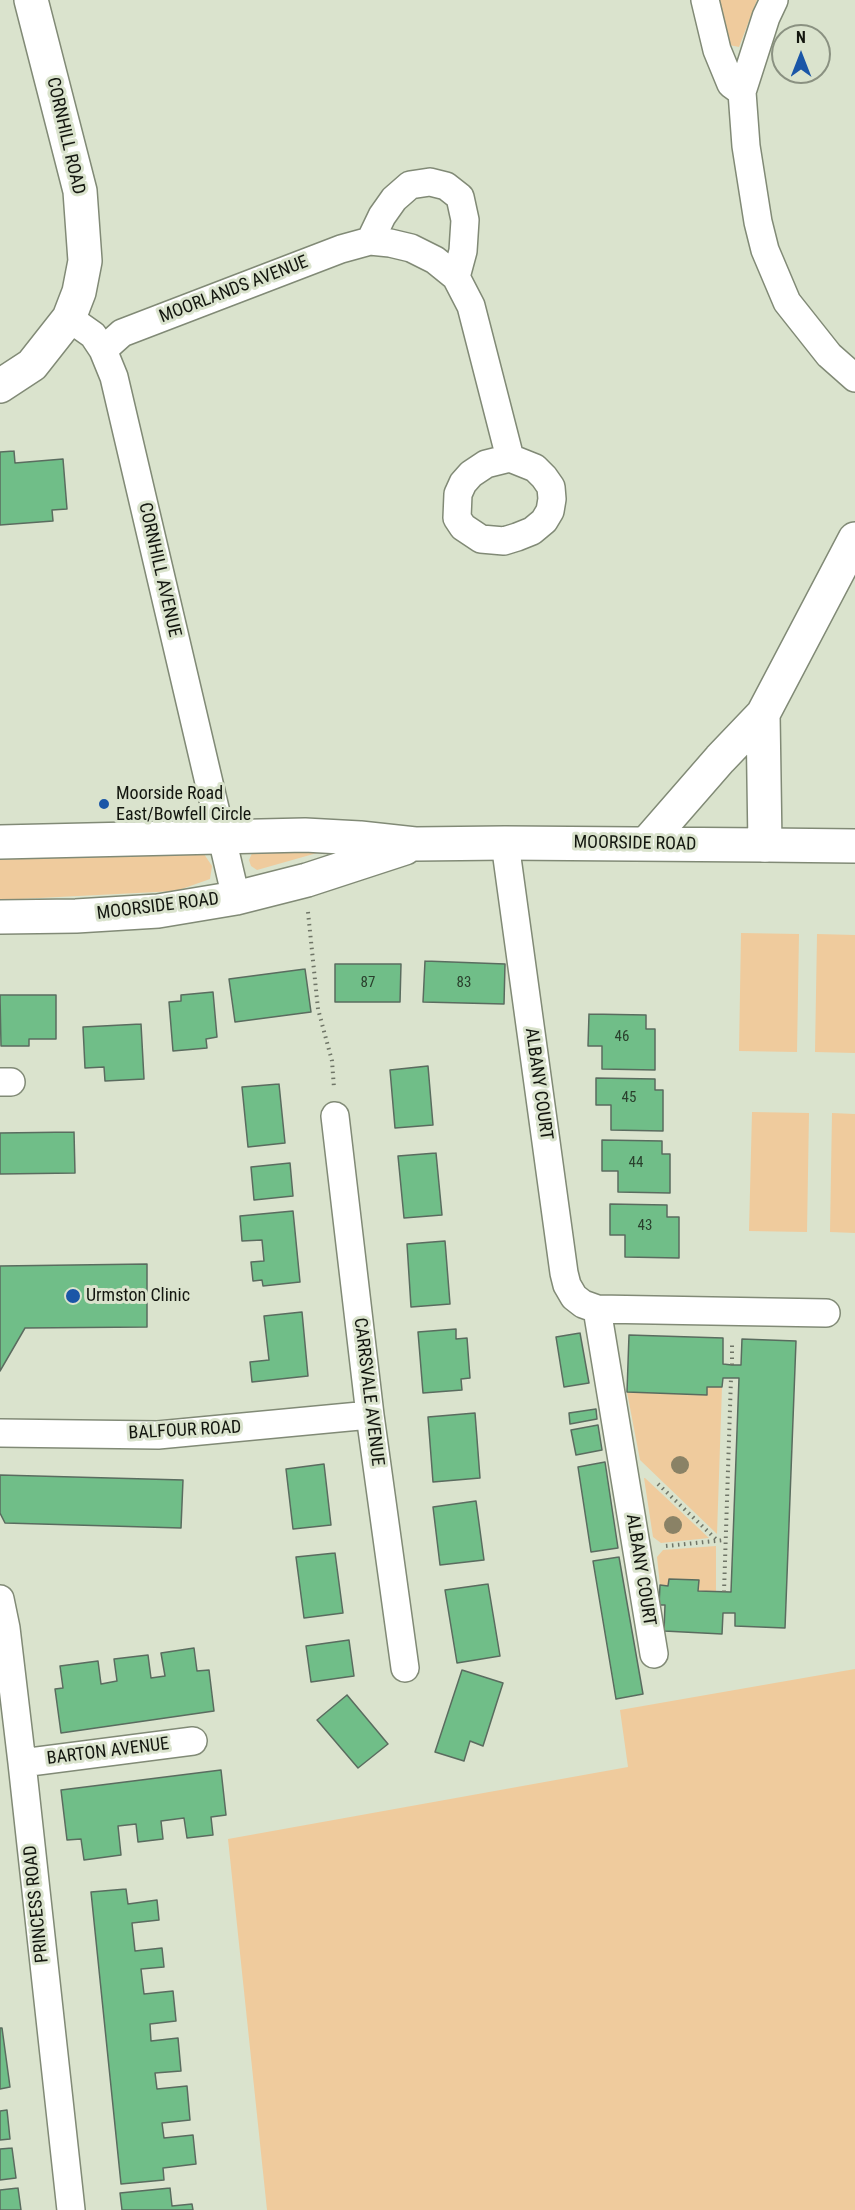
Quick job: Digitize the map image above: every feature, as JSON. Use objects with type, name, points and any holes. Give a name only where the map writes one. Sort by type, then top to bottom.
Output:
[{"type":"main road","name":"CORNHILL ROAD","points":[[0,386],[32,365],[69,318],[79,292],[85,261],[80,191],[31,0]]},
{"type":"main road","points":[[646,844],[720,759],[763,714],[855,539]]},
{"type":"main road","points":[[763,714],[765,845]]},
{"type":"main road","name":"MOORSIDE ROAD","points":[[0,842],[305,835],[415,844],[855,846]]},
{"type":"main road","name":"MOORSIDE ROAD","points":[[0,917],[76,916],[158,911],[236,897],[307,880],[415,844]]},
{"type":"street","points":[[705,0],[717,50],[731,84],[742,92]]},
{"type":"street","points":[[774,0],[766,17],[742,92],[746,146],[758,222],[765,250],[788,302],[829,355],[855,378]]},
{"type":"street","points":[[370,241],[382,216],[394,199],[410,185],[430,182],[446,186],[460,197],[465,220],[463,251],[456,277]]},
{"type":"street","name":"MOORLANDS AVENUE","points":[[103,350],[122,333],[341,249],[370,241],[390,243],[411,249],[435,260],[456,277],[471,306],[510,458]]},
{"type":"street","name":"CORNHILL AVENUE","points":[[69,318],[93,335],[103,350],[114,377],[236,897]]},
{"type":"street","name":"ALBANY COURT","points":[[505,843],[564,1273],[567,1285],[574,1297],[583,1304],[597,1309],[654,1654]]},
{"type":"street","name":"CARRSVALE AVENUE","points":[[335,1116],[370,1415],[405,1668]]},
{"type":"street","points":[[597,1309],[826,1313]]},
{"type":"street","name":"BALFOUR ROAD","points":[[0,1433],[158,1436],[370,1415]]},
{"type":"street","name":"PRINCESS ROAD","points":[[0,1599],[6,1628],[22,1763],[70,2210]]},
{"type":"street","name":"BARTON AVENUE","points":[[22,1763],[193,1741]]},
{"type":"path","points":[[307,880],[318,1009],[332,1061],[335,1116]]},
{"type":"path","points":[[724,1592],[731,1378]]},
{"type":"path","points":[[620,1447],[718,1541]]},
{"type":"path","points":[[637,1549],[725,1540]]},
{"type":"shaded area","points":[[717,0],[757,0],[739,47],[729,45]]},
{"type":"shaded area","points":[[316,846],[317,853],[257,870],[251,866],[249,860],[254,849]]},
{"type":"shaded area","points":[[204,854],[212,866],[210,879],[176,891],[0,900],[0,859]]},
{"type":"shaded area","points":[[741,933],[799,934],[797,1052],[739,1051]]},
{"type":"shaded area","points":[[817,934],[855,935],[855,1053],[815,1052]]},
{"type":"shaded area","points":[[752,1112],[809,1113],[807,1232],[749,1231]]},
{"type":"shaded area","points":[[832,1113],[855,1114],[855,1233],[830,1232]]},
{"type":"shaded area","points":[[707,1387],[722,1387],[717,1534],[640,1460],[627,1392],[706,1395]]},
{"type":"shaded area","points":[[644,1478],[709,1538],[661,1543],[653,1537]]},
{"type":"shaded area","points":[[716,1546],[716,1592],[698,1591],[699,1581],[669,1579],[668,1586],[660,1585],[657,1557],[663,1550]]},
{"type":"shaded area","points":[[855,1669],[855,2210],[267,2210],[228,1839],[628,1767],[620,1710]]},
{"type":"building","points":[[14,451],[15,463],[63,459],[67,509],[52,510],[53,521],[0,525],[0,452]]},
{"type":"building","points":[[425,961],[505,964],[504,1004],[423,1002]]},
{"type":"building","points":[[335,964],[401,964],[400,1002],[335,1002]]},
{"type":"building","points":[[305,969],[311,1012],[235,1022],[229,979]]},
{"type":"building","points":[[213,992],[217,1037],[206,1039],[207,1048],[173,1051],[169,1002],[181,1001],[181,995]]},
{"type":"building","points":[[0,995],[56,995],[56,1039],[29,1039],[29,1046],[1,1046]]},
{"type":"building","points":[[589,1014],[646,1015],[646,1029],[655,1029],[655,1070],[602,1069],[602,1046],[588,1046]]},
{"type":"building","points":[[141,1024],[144,1079],[105,1081],[104,1067],[85,1068],[83,1027]]},
{"type":"building","points":[[428,1066],[433,1125],[395,1128],[390,1070]]},
{"type":"building","points":[[596,1078],[655,1079],[655,1090],[663,1090],[663,1131],[611,1130],[611,1105],[596,1105]]},
{"type":"building","points":[[279,1084],[285,1143],[248,1147],[242,1087]]},
{"type":"building","points":[[74,1132],[75,1173],[0,1174],[0,1133]]},
{"type":"building","points":[[602,1140],[662,1141],[662,1154],[670,1154],[670,1193],[618,1192],[618,1171],[602,1171]]},
{"type":"building","points":[[436,1153],[442,1215],[404,1218],[398,1156]]},
{"type":"building","points":[[290,1163],[293,1196],[254,1200],[251,1167]]},
{"type":"building","points":[[610,1204],[667,1205],[667,1217],[679,1217],[679,1258],[625,1257],[625,1235],[610,1235]]},
{"type":"building","points":[[293,1211],[300,1282],[263,1286],[262,1280],[253,1281],[251,1262],[264,1261],[262,1240],[242,1241],[240,1216]]},
{"type":"building","points":[[445,1241],[450,1304],[411,1307],[407,1244]]},
{"type":"building","name":"Urmston Clinic","points":[[147,1264],[147,1327],[25,1328],[0,1371],[0,1266]]},
{"type":"building","points":[[302,1312],[308,1376],[252,1382],[250,1362],[269,1360],[264,1316]]},
{"type":"building","points":[[456,1329],[456,1339],[467,1338],[470,1378],[461,1379],[462,1390],[423,1393],[418,1332]]},
{"type":"building","points":[[580,1333],[589,1383],[564,1387],[556,1337]]},
{"type":"building","points":[[629,1335],[723,1338],[723,1364],[732,1365],[741,1365],[742,1339],[796,1341],[785,1628],[735,1626],[735,1613],[723,1613],[722,1634],[664,1631],[665,1605],[659,1605],[660,1585],[668,1586],[669,1579],[699,1580],[698,1591],[731,1592],[739,1378],[723,1378],[722,1387],[707,1387],[707,1395],[627,1392]]},
{"type":"building","points":[[596,1409],[597,1419],[570,1424],[569,1413]]},
{"type":"building","points":[[475,1413],[480,1478],[433,1482],[428,1417]]},
{"type":"building","points":[[598,1425],[602,1450],[576,1455],[571,1430]]},
{"type":"building","points":[[605,1462],[618,1548],[591,1552],[578,1467]]},
{"type":"building","points":[[324,1464],[331,1525],[293,1529],[286,1469]]},
{"type":"building","points":[[0,1475],[183,1480],[181,1528],[5,1523],[0,1513]]},
{"type":"building","points":[[476,1501],[484,1560],[440,1565],[433,1507]]},
{"type":"building","points":[[335,1553],[343,1613],[304,1618],[296,1557]]},
{"type":"building","points":[[619,1557],[643,1694],[616,1699],[593,1561]]},
{"type":"building","points":[[488,1584],[500,1656],[457,1663],[445,1590]]},
{"type":"building","points":[[349,1640],[354,1676],[311,1682],[306,1646]]},
{"type":"building","points":[[194,1648],[197,1671],[209,1670],[214,1711],[61,1733],[55,1689],[63,1688],[60,1666],[98,1661],[101,1684],[117,1681],[114,1659],[148,1655],[151,1678],[165,1676],[161,1653]]},
{"type":"building","points":[[462,1670],[503,1683],[483,1746],[470,1741],[464,1761],[435,1752]]},
{"type":"building","points":[[347,1695],[388,1744],[358,1768],[317,1720]]},
{"type":"building","points":[[221,1770],[226,1815],[211,1817],[213,1835],[187,1838],[184,1818],[161,1821],[163,1839],[138,1842],[136,1824],[118,1826],[121,1855],[84,1860],[81,1839],[67,1840],[61,1790]]},
{"type":"building","points":[[126,1889],[128,1904],[157,1900],[159,1920],[132,1923],[135,1951],[162,1948],[164,1967],[141,1969],[144,1994],[173,1991],[176,2021],[150,2024],[151,2041],[178,2038],[181,2071],[155,2073],[157,2089],[187,2086],[190,2120],[162,2123],[164,2138],[193,2135],[196,2164],[163,2168],[164,2180],[121,2184],[91,1892]]},
{"type":"building","points":[[0,2028],[2,2028],[10,2087],[0,2089]]},
{"type":"building","points":[[7,2110],[10,2139],[0,2140],[0,2111]]},
{"type":"building","points":[[12,2148],[16,2178],[0,2180],[0,2149]]},
{"type":"building","points":[[18,2188],[21,2210],[0,2210],[0,2190]]},
{"type":"building","points":[[170,2188],[172,2206],[192,2204],[193,2210],[122,2210],[120,2193]]},
{"type":"place","name":"Moorside Road East/Bowfell Circle","points":[[104,804]]},
{"type":"place","name":"Urmston Clinic","points":[[73,1296]]}]
